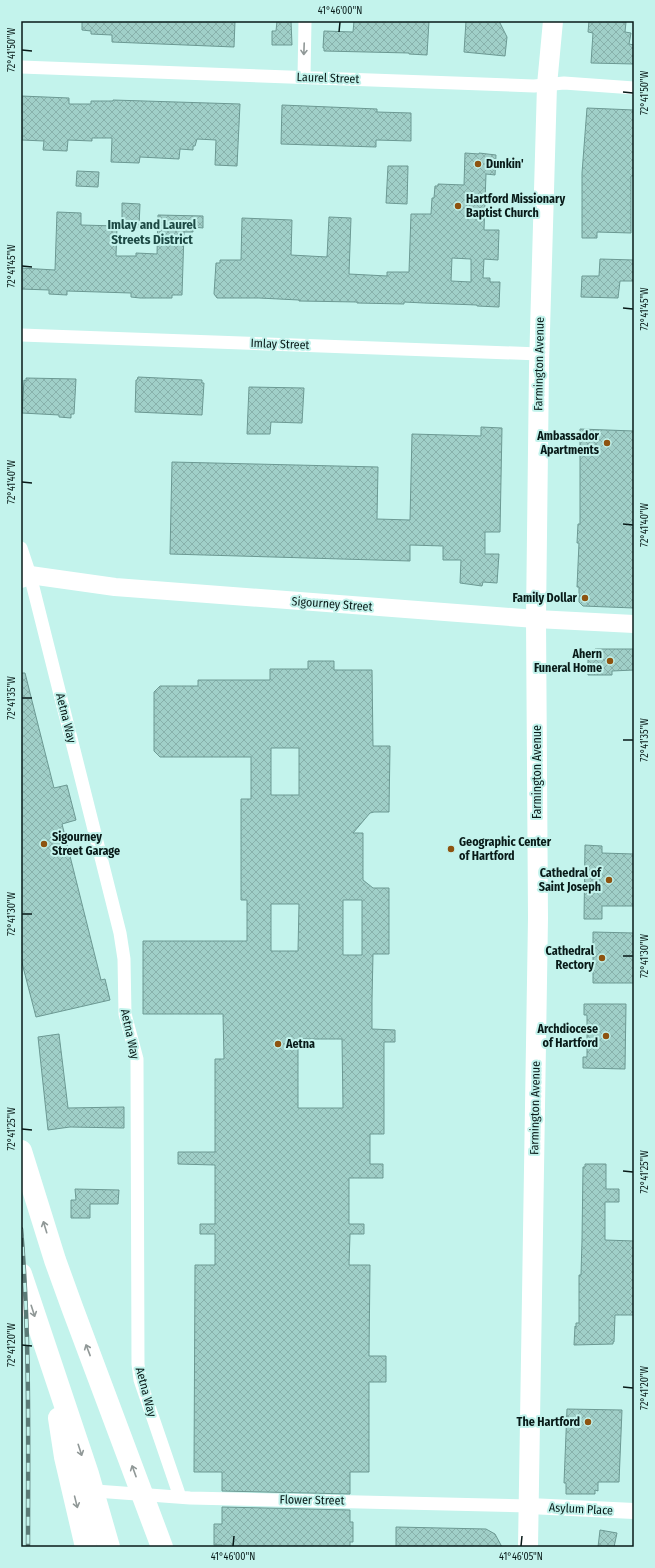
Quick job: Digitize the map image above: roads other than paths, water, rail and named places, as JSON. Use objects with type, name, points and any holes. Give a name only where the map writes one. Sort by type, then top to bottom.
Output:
[{"type":"highway","points":[[21,1151],[55,1260],[162,1547]]},
{"type":"highway","points":[[21,1274],[88,1474],[109,1547]]},
{"type":"highway","points":[[58,1386],[63,1446],[86,1547]]},
{"type":"main road","name":"Farmington Avenue","points":[[528,1547],[538,918],[536,619],[539,354],[547,85],[552,21]]},
{"type":"main road","name":"Sigourney Street","points":[[24,574],[115,587],[536,619],[634,624]]},
{"type":"street","points":[[304,77],[305,21]]},
{"type":"street","name":"Laurel Street","points":[[21,67],[534,86],[564,83],[634,88]]},
{"type":"street","name":"Imlay Street","points":[[21,335],[539,354]]},
{"type":"street","name":"Aetna Way","points":[[21,548],[24,574],[122,943],[125,1014],[137,1059],[138,1364],[140,1380],[180,1497]]},
{"type":"street","name":"Flower Street","points":[[96,1492],[180,1497],[529,1506]]},
{"type":"street","name":"Asylum Place","points":[[529,1506],[634,1511]]},
{"type":"railway","points":[[21,1229],[27,1348],[28,1547]]},
{"type":"place","name":"Dunkin'","points":[[478,164]]},
{"type":"place","name":"Hartford Missionary Baptist Church","points":[[458,206]]},
{"type":"place","name":"Ambassador Apartments","points":[[607,443]]},
{"type":"place","name":"Family Dollar","points":[[585,598]]},
{"type":"place","name":"Ahern Funeral Home","points":[[610,661]]},
{"type":"place","name":"Sigourney Street Garage","points":[[44,844]]},
{"type":"place","name":"Geographic Center of Hartford","points":[[451,849]]},
{"type":"place","name":"Cathedral of Saint Joseph","points":[[609,880]]},
{"type":"place","name":"Cathedral Rectory","points":[[602,958]]},
{"type":"place","name":"Archdiocese of Hartford","points":[[606,1036]]},
{"type":"place","name":"Aetna","points":[[278,1044]]},
{"type":"place","name":"The Hartford","points":[[588,1422]]},
{"type":"district","name":"Imlay and Laurel Streets District","points":[[152,232]]}]
